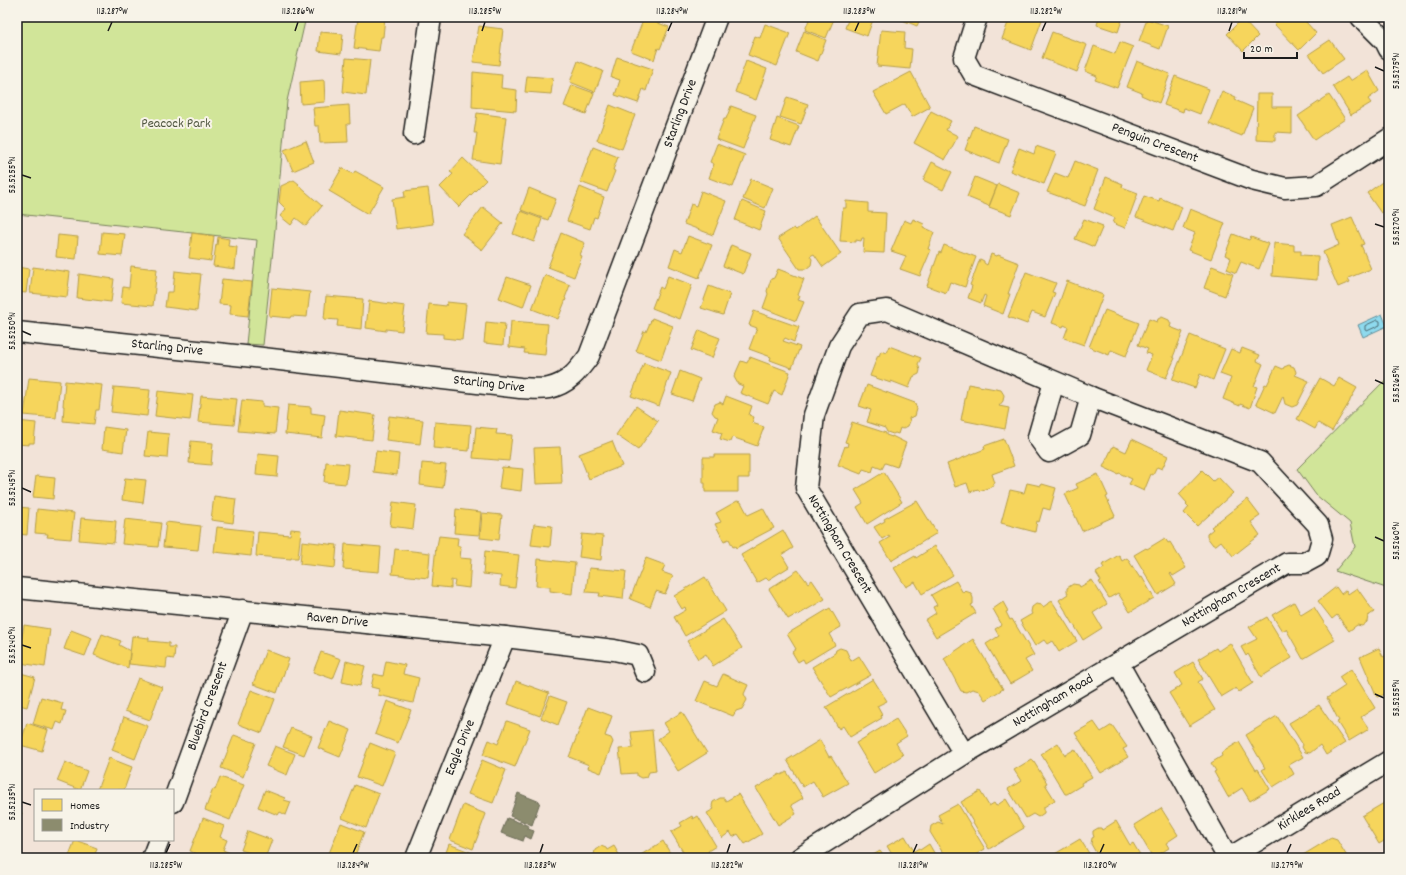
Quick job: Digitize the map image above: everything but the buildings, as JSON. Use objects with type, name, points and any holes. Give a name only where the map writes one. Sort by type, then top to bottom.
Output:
[{"type":"street","points":[[414,134],[431,17]]},
{"type":"street","name":"Starling Drive","points":[[17,332],[254,357],[520,388],[548,388],[568,381],[578,371],[589,356],[717,17]]},
{"type":"street","name":"Penguin Crescent","points":[[977,17],[964,58],[974,75],[1252,180],[1285,188],[1316,186],[1389,139]]},
{"type":"street","points":[[1361,17],[1385,41],[1389,48]]},
{"type":"street","name":"Nottingham Crescent","points":[[964,754],[806,488],[814,415],[838,346],[860,314],[887,310],[1054,382],[1260,462],[1318,525],[1322,539],[1317,556],[1304,563],[1286,563],[1118,663]]},
{"type":"street","points":[[1054,382],[1038,437],[1049,452],[1080,435],[1091,397]]},
{"type":"street","name":"Raven Drive","points":[[17,588],[505,637],[614,650],[638,655],[645,672]]},
{"type":"street","name":"Bluebird Crescent","points":[[174,799],[243,610]]},
{"type":"street","name":"Eagle Drive","points":[[416,858],[505,637]]},
{"type":"street","points":[[1118,663],[1228,858]]},
{"type":"street","name":"Nottingham Road","points":[[800,858],[964,754],[1118,663]]},
{"type":"street","name":"Kirklees Road","points":[[1228,858],[1389,761]]},
{"type":"street","points":[[152,858],[159,841]]},
{"type":"green space","name":"Peacock Park","points":[[17,17],[306,17],[287,101],[263,345],[246,344],[257,240],[17,214]]},
{"type":"green space","points":[[1389,376],[1389,589],[1335,571],[1355,547],[1350,523],[1316,495],[1297,469]]},
{"type":"water","points":[[1382,314],[1387,326],[1363,337],[1358,325]]}]
